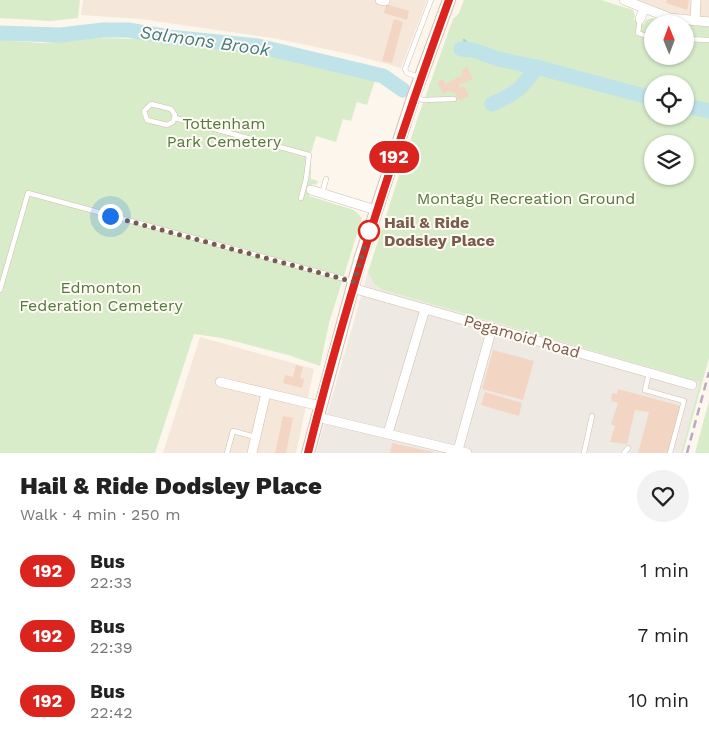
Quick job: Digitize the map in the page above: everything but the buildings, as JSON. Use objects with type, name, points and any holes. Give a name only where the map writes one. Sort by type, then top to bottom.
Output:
[{"type":"main road","points":[[308,453],[353,285],[376,210],[413,98],[449,0]]},
{"type":"street","points":[[624,0],[661,15]]},
{"type":"street","points":[[696,0],[694,20],[709,22]]},
{"type":"street","points":[[640,19],[644,9]]},
{"type":"street","points":[[307,189],[376,210]]},
{"type":"street","name":"Pegamoid Road","points":[[353,285],[425,309],[692,385]]},
{"type":"street","points":[[388,433],[425,309]]},
{"type":"street","points":[[220,382],[266,393],[319,412],[388,433],[463,452],[492,328]]},
{"type":"street","points":[[252,453],[266,393]]},
{"type":"lane","points":[[421,78],[407,73],[405,69],[432,0]]},
{"type":"lane","points":[[640,19],[638,32],[644,35]]},
{"type":"lane","points":[[694,39],[709,40]]},
{"type":"lane","points":[[413,98],[423,100],[454,99]]},
{"type":"lane","points":[[151,104],[162,106],[171,109],[174,118],[167,125],[157,123],[147,120],[144,111],[151,104]]},
{"type":"lane","points":[[174,118],[309,155],[307,189],[301,198]]},
{"type":"lane","points":[[322,194],[326,179]]},
{"type":"lane","points":[[0,290],[28,193],[353,285]]},
{"type":"lane","points":[[649,373],[644,390],[684,401],[670,453]]},
{"type":"lane","points":[[584,453],[592,416]]},
{"type":"lane","points":[[227,453],[233,431],[255,437]]},
{"type":"lane","points":[[624,453],[628,448]]},
{"type":"shaded area","points":[[83,0],[427,0],[401,68],[358,56],[278,39],[141,19],[81,15]]},
{"type":"shaded area","points":[[637,0],[709,0],[709,19],[694,17],[694,15],[671,14]]},
{"type":"shaded area","points":[[368,272],[374,284],[383,290],[700,382],[681,453],[316,453]]},
{"type":"shaded area","points":[[200,337],[314,369],[296,453],[163,453]]},
{"type":"green space","points":[[0,0],[80,0],[78,18],[51,21],[0,18]]},
{"type":"green space","name":"Montagu Recreation Ground","points":[[464,0],[601,0],[633,10],[634,20],[644,24],[644,65],[694,65],[694,25],[709,26],[709,358],[683,453],[681,453],[700,382],[383,290],[374,284],[368,272],[417,120],[453,19],[459,13]]},
{"type":"green space","name":"Edmonton Federation Cemetery","points":[[141,33],[169,39],[256,48],[376,77],[367,105],[357,102],[351,121],[343,119],[336,142],[316,136],[311,153],[311,179],[318,181],[316,185],[312,184],[309,196],[354,210],[362,218],[329,323],[320,366],[288,355],[222,338],[194,334],[155,453],[0,453],[0,40],[42,43],[101,38],[140,39]]},
{"type":"green space","points":[[709,401],[709,453],[695,453]]},
{"type":"waterway","name":"Salmons Brook","points":[[0,33],[60,35],[103,30],[128,30],[169,37],[258,46],[383,76],[403,90]]},
{"type":"waterway","points":[[464,40],[473,50]]},
{"type":"waterway","name":"Salmons Brook","points":[[461,49],[473,50],[498,59],[536,67],[644,96]]},
{"type":"waterway","name":"Salmons Brook","points":[[492,104],[518,90],[536,67]]},
{"type":"waterway","name":"Salmons Brook","points":[[694,108],[709,111]]},
{"type":"railway","points":[[687,453],[709,372]]},
{"type":"bus line","name":"192","points":[[308,453],[360,260],[413,98],[449,0]]},
{"type":"place","name":"Hail & Ride Dodsley Place","points":[[369,231]]},
{"type":"route","points":[[110,216],[354,282],[371,226],[369,231]]},
{"type":"park label","name":"Tottenham Park Cemetery","points":[[224,132]]}]
